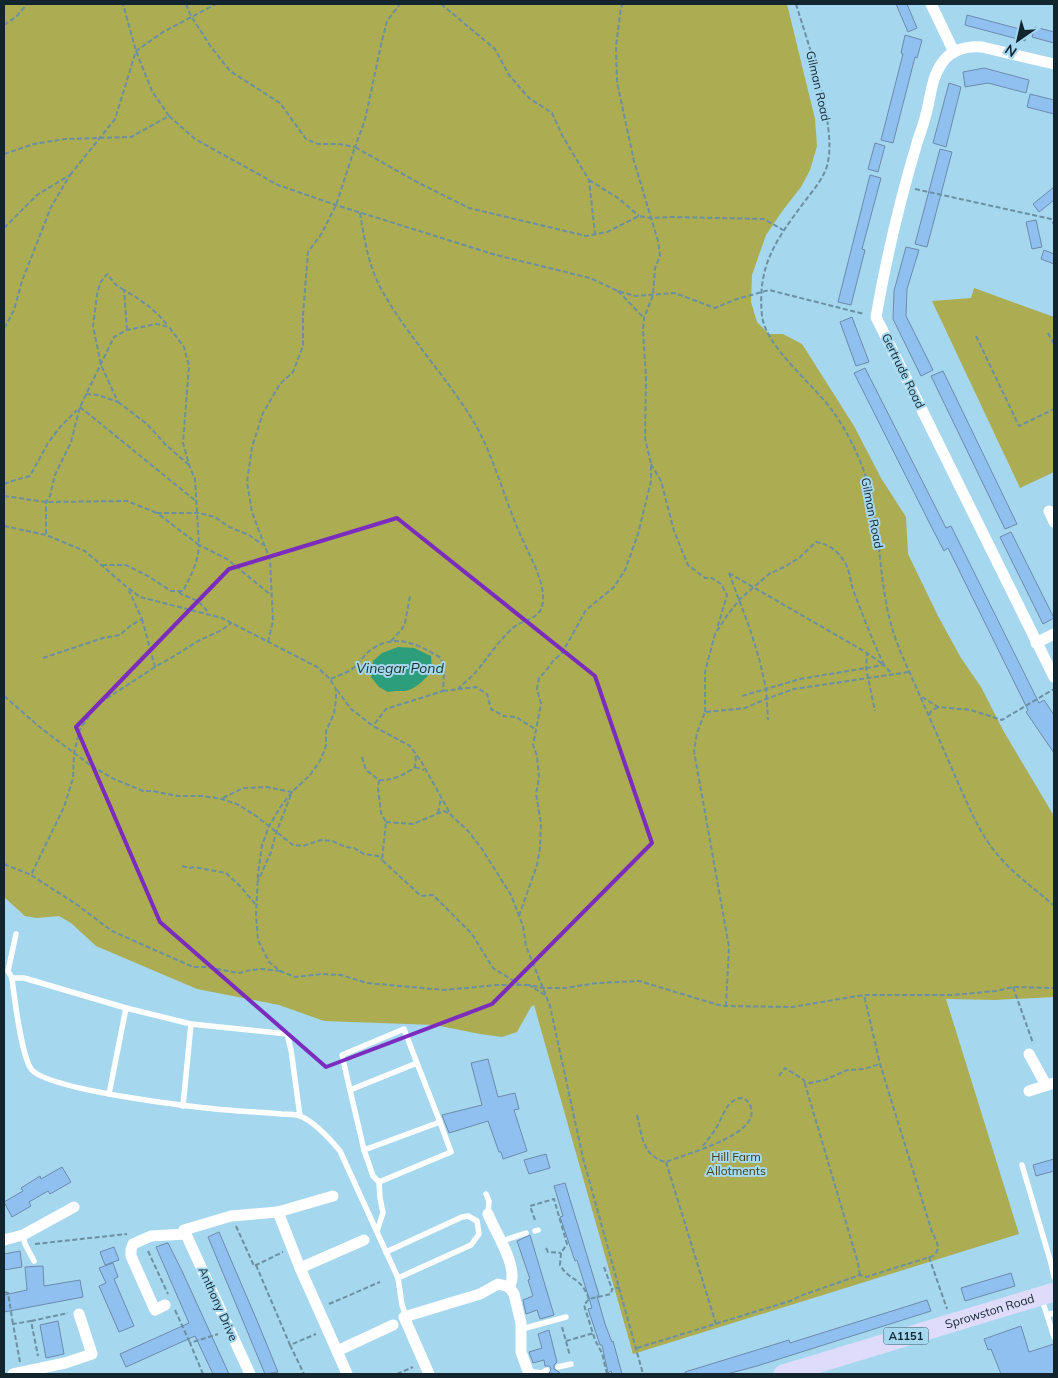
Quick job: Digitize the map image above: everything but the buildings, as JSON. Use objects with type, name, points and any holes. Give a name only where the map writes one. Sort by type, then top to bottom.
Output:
[{"type":"main road","name":"Sprowston Road","points":[[783,1374],[1048,1294]]},
{"type":"street","points":[[931,4],[954,52]]},
{"type":"street","points":[[876,317],[887,258],[905,187],[927,113],[936,72],[942,63],[954,52],[964,47],[982,47],[1054,64]]},
{"type":"street","name":"Gertrude Road","points":[[876,317],[1054,677]]},
{"type":"street","points":[[1049,511],[1054,522]]},
{"type":"street","points":[[1036,643],[1054,634]]},
{"type":"street","points":[[1029,1054],[1050,1084],[1029,1090]]},
{"type":"street","points":[[160,1321],[166,1306],[131,1256],[130,1250],[133,1244],[142,1238],[151,1236],[186,1234],[184,1230],[231,1216],[278,1212],[333,1196]]},
{"type":"street","points":[[4,1240],[23,1235],[74,1207]]},
{"type":"street","points":[[278,1212],[300,1268],[348,1374]]},
{"type":"street","points":[[488,1214],[494,1231],[502,1241],[513,1272],[512,1282],[509,1287]]},
{"type":"street","name":"Anthony Drive","points":[[186,1234],[250,1374]]},
{"type":"street","points":[[300,1268],[364,1240]]},
{"type":"street","points":[[429,1374],[404,1317],[480,1294],[498,1284],[509,1287],[514,1294],[521,1352],[528,1371]]},
{"type":"street","points":[[18,1373],[40,1369],[67,1369],[92,1354],[79,1314]]},
{"type":"street","points":[[337,1351],[393,1325]]},
{"type":"lane","points":[[16,934],[8,971],[12,978],[14,1002],[27,1060],[32,1070],[43,1077],[109,1094],[183,1106],[300,1116],[328,1136],[340,1151],[398,1278],[402,1306],[406,1316]]},
{"type":"lane","points":[[12,978],[24,978],[126,1008],[192,1024],[287,1034],[300,1116]]},
{"type":"lane","points":[[109,1094],[126,1008]]},
{"type":"lane","points":[[183,1106],[192,1024]]},
{"type":"lane","points":[[378,1231],[383,1214],[379,1182],[373,1176],[364,1150],[342,1055],[404,1030],[451,1152],[379,1182]]},
{"type":"lane","points":[[350,1090],[417,1063]]},
{"type":"lane","points":[[364,1150],[440,1122]]},
{"type":"lane","points":[[1022,1165],[1052,1262],[1054,1277]]},
{"type":"lane","points":[[486,1194],[489,1201],[488,1214]]},
{"type":"lane","points":[[386,1252],[462,1216],[468,1216],[477,1221],[479,1225],[479,1234],[471,1245],[398,1278]]},
{"type":"lane","points":[[502,1241],[526,1233]]},
{"type":"lane","points":[[23,1235],[34,1261]]},
{"type":"lane","points":[[1048,1294],[1047,1315],[1054,1337]]},
{"type":"lane","points":[[1047,1315],[1054,1312]]},
{"type":"lane","points":[[518,1326],[566,1317]]},
{"type":"lane","points":[[558,1367],[572,1362]]},
{"type":"lane","points":[[528,1371],[541,1373],[547,1370]]},
{"type":"path","points":[[4,24],[16,17],[26,4]]},
{"type":"path","points":[[123,4],[136,51],[152,91],[169,116],[196,139],[278,185],[360,213],[496,255],[590,278],[618,291],[636,296],[675,293],[715,308],[761,291],[769,290],[876,317]]},
{"type":"path","points":[[186,4],[191,16],[211,48],[230,71],[280,103],[306,139],[318,144],[339,144],[355,147],[468,208],[586,236],[607,232],[639,216]]},
{"type":"path","points":[[4,329],[14,310],[22,281],[50,208],[70,175],[115,119],[136,51],[163,32],[216,4]]},
{"type":"path","points":[[268,642],[273,621],[270,560],[252,512],[247,482],[252,447],[263,413],[280,384],[293,372],[303,346],[303,315],[308,252],[322,233],[336,205],[365,120],[380,45],[388,21],[400,4]]},
{"type":"path","points":[[441,4],[495,49],[509,75],[529,98],[552,113],[563,137],[589,180],[595,234]]},
{"type":"path","points":[[519,916],[537,865],[540,848],[541,823],[536,794],[539,778],[537,756],[533,745],[541,704],[537,689],[539,678],[553,660],[562,653],[586,610],[614,587],[625,570],[638,534],[651,481],[651,464],[645,438],[646,378],[643,330],[644,318],[653,295],[655,268],[660,256],[658,241],[634,162],[617,82],[616,46],[623,4]]},
{"type":"path","name":"Gilman Road","points":[[796,4],[823,101],[828,134],[828,162],[820,181],[773,247],[761,291],[762,319],[770,339],[834,413],[862,466],[872,500],[889,618],[909,672],[972,814],[985,839],[1007,865],[1054,906]]},
{"type":"path","points":[[4,154],[34,144],[65,139],[131,137],[169,116]]},
{"type":"path","points":[[4,228],[37,195],[70,175]]},
{"type":"path","points":[[589,180],[618,198],[639,216],[650,218],[764,219],[784,230]]},
{"type":"path","points":[[905,187],[1051,219],[1054,224]]},
{"type":"path","points":[[360,213],[367,252],[379,284],[414,341],[472,418],[489,450],[518,530],[540,580],[543,597],[541,609],[536,616],[517,624],[502,638],[474,675],[458,689]]},
{"type":"path","points":[[102,565],[126,565],[171,590],[183,591],[199,555],[199,513],[195,479],[183,443],[189,366],[184,347],[160,316],[144,302],[116,285],[107,274],[100,283],[93,326],[101,365],[118,402]]},
{"type":"path","points":[[124,290],[127,330]]},
{"type":"path","points":[[618,291],[644,318]]},
{"type":"path","points":[[46,536],[46,502],[50,496],[55,475],[70,442],[80,407],[114,337],[127,330],[158,324],[169,327]]},
{"type":"path","points":[[1048,333],[1054,344]]},
{"type":"path","points":[[976,336],[1019,426],[1054,409]]},
{"type":"path","points":[[86,394],[98,395],[118,402],[147,424],[166,446],[189,465]]},
{"type":"path","points":[[80,407],[198,502]]},
{"type":"path","points":[[4,484],[30,476],[48,443],[80,407]]},
{"type":"path","points":[[651,464],[661,481],[674,531],[688,565],[704,578],[712,578],[722,584],[727,595],[705,672],[705,712],[697,733],[694,751],[728,946],[726,1006]]},
{"type":"path","points":[[4,496],[46,502],[127,501],[157,513],[199,545],[227,559],[272,596]]},
{"type":"path","points":[[157,513],[199,513],[215,517],[229,527],[249,534],[264,544]]},
{"type":"path","points":[[4,526],[46,536],[85,552],[140,597],[200,613],[209,613],[232,622],[317,667],[330,679],[350,709],[373,726],[410,746],[441,795],[451,815]]},
{"type":"path","points":[[715,634],[740,599],[769,574],[784,568],[799,558],[816,542],[834,548],[844,560],[866,625],[884,665]]},
{"type":"path","points":[[768,720],[766,688],[750,629],[729,573],[866,653],[884,665],[892,674]]},
{"type":"path","points":[[128,588],[142,620],[155,667]]},
{"type":"path","points":[[179,591],[181,594],[198,601],[209,613]]},
{"type":"path","points":[[330,679],[350,671],[372,649],[391,641],[402,630],[410,596]]},
{"type":"path","points":[[43,658],[104,638],[120,635],[130,626],[142,620]]},
{"type":"path","points":[[31,875],[64,807],[73,778],[74,753],[80,729],[98,704],[155,667],[198,641],[222,630],[232,622]]},
{"type":"path","points":[[391,641],[405,641],[424,648],[441,658],[444,673],[442,691]]},
{"type":"path","points":[[866,653],[866,668],[875,711]]},
{"type":"path","points":[[742,696],[800,679],[884,665]]},
{"type":"path","points":[[705,712],[745,708],[794,689],[909,672]]},
{"type":"path","points":[[373,726],[386,709],[442,691],[476,687],[487,694],[490,709],[504,716],[516,717],[535,729]]},
{"type":"path","points":[[280,972],[268,962],[258,940],[256,905],[262,845],[269,826],[281,806],[292,792],[310,775],[320,761],[326,746],[326,731],[334,714],[336,689]]},
{"type":"path","points":[[920,696],[938,707],[971,710],[1004,720],[1054,689]]},
{"type":"path","points":[[4,696],[42,730],[90,765],[114,779],[143,791],[178,796],[203,796],[222,799],[239,805],[293,845],[304,846],[321,840],[332,841],[354,848],[364,854],[378,856],[421,896],[433,896],[449,910],[472,934],[492,968],[521,985]]},
{"type":"path","points":[[929,716],[931,711],[938,707]]},
{"type":"path","points":[[362,757],[366,770],[379,780],[386,782],[410,772],[414,767],[416,754]]},
{"type":"path","points":[[414,767],[426,771]]},
{"type":"path","points":[[379,780],[381,813],[386,822],[382,860]]},
{"type":"path","points":[[222,799],[243,788],[267,787],[292,792]]},
{"type":"path","points":[[257,883],[271,852],[276,833],[292,792]]},
{"type":"path","points":[[438,814],[441,795]]},
{"type":"path","points":[[386,822],[413,824],[444,811],[451,815],[468,831],[482,849],[511,895],[523,926],[526,946],[550,1006],[584,1158],[643,1374]]},
{"type":"path","points":[[4,864],[31,875],[76,904],[112,932],[193,967],[206,967],[239,973],[262,969],[294,977],[322,974],[341,975],[367,983],[444,990],[498,985],[529,985],[543,988],[638,982],[726,1006],[792,1007],[864,995],[952,995],[996,991],[1013,987],[1054,988]]},
{"type":"path","points":[[182,866],[226,874],[240,886],[256,905]]},
{"type":"path","points":[[529,985],[546,995]]},
{"type":"path","points":[[1013,987],[1035,1049],[1029,1054]]},
{"type":"path","points":[[637,1348],[790,1301],[860,1275],[866,1277],[930,1257],[936,1253],[937,1243],[926,1214],[880,1064],[864,995]]},
{"type":"path","points":[[805,1084],[825,1080],[848,1070],[864,1069],[880,1064]]},
{"type":"path","points":[[779,1076],[786,1068],[804,1080],[860,1275]]},
{"type":"path","points":[[636,1114],[646,1148],[650,1155],[657,1160],[666,1162],[724,1140],[745,1128],[750,1120],[752,1111],[749,1103],[744,1099],[737,1098],[728,1104],[712,1135],[702,1148]]},
{"type":"path","points":[[666,1162],[716,1324]]},
{"type":"path","points":[[535,1220],[530,1206],[554,1200],[567,1244],[561,1253],[560,1265],[568,1275],[581,1283],[585,1288],[588,1299]]},
{"type":"path","points":[[231,1216],[254,1266],[256,1265],[304,1374]]},
{"type":"path","points":[[34,1229],[31,1245],[128,1234],[142,1238],[166,1306],[190,1343],[203,1374]]},
{"type":"path","points":[[256,1265],[292,1248]]},
{"type":"path","points":[[546,1248],[548,1252],[561,1253]]},
{"type":"path","points":[[930,1257],[952,1322]]},
{"type":"path","points":[[604,1266],[612,1294],[588,1299],[584,1305],[607,1374]]},
{"type":"path","points":[[318,1309],[380,1282]]},
{"type":"path","points":[[612,1289],[620,1287]]},
{"type":"path","points":[[4,1292],[8,1293],[18,1373]]},
{"type":"path","points":[[13,1324],[72,1312],[76,1315],[79,1314]]},
{"type":"path","points":[[559,1319],[572,1362]]},
{"type":"path","points":[[31,1321],[40,1369]]},
{"type":"path","points":[[290,1345],[327,1329]]},
{"type":"path","points":[[190,1343],[230,1330]]},
{"type":"path","points":[[566,1341],[594,1333]]},
{"type":"path","points":[[397,1374],[424,1362]]},
{"type":"highlighted area","points":[[397,518],[595,676],[652,843],[492,1004],[326,1067],[160,922],[76,727],[229,569]]},
{"type":"green space","name":"Hill Farm Allotments","points":[[4,4],[787,4],[815,119],[817,146],[810,170],[801,187],[766,235],[752,275],[751,302],[757,322],[769,334],[783,334],[802,344],[854,426],[881,478],[906,517],[908,554],[938,616],[961,658],[981,687],[1004,732],[1054,816],[1054,997],[995,1000],[946,999],[1019,1234],[633,1354],[534,1005],[517,1032],[502,1037],[435,1025],[324,1021],[279,1005],[197,989],[96,946],[71,923],[59,916],[37,918],[25,916],[4,897]]},
{"type":"green space","points":[[974,288],[1054,317],[1054,472],[1020,488],[932,301],[971,298]]},
{"type":"water","name":"Vinegar Pond","points":[[398,647],[414,648],[431,656],[432,672],[412,689],[388,692],[379,687],[371,677],[373,661],[382,653]]}]
